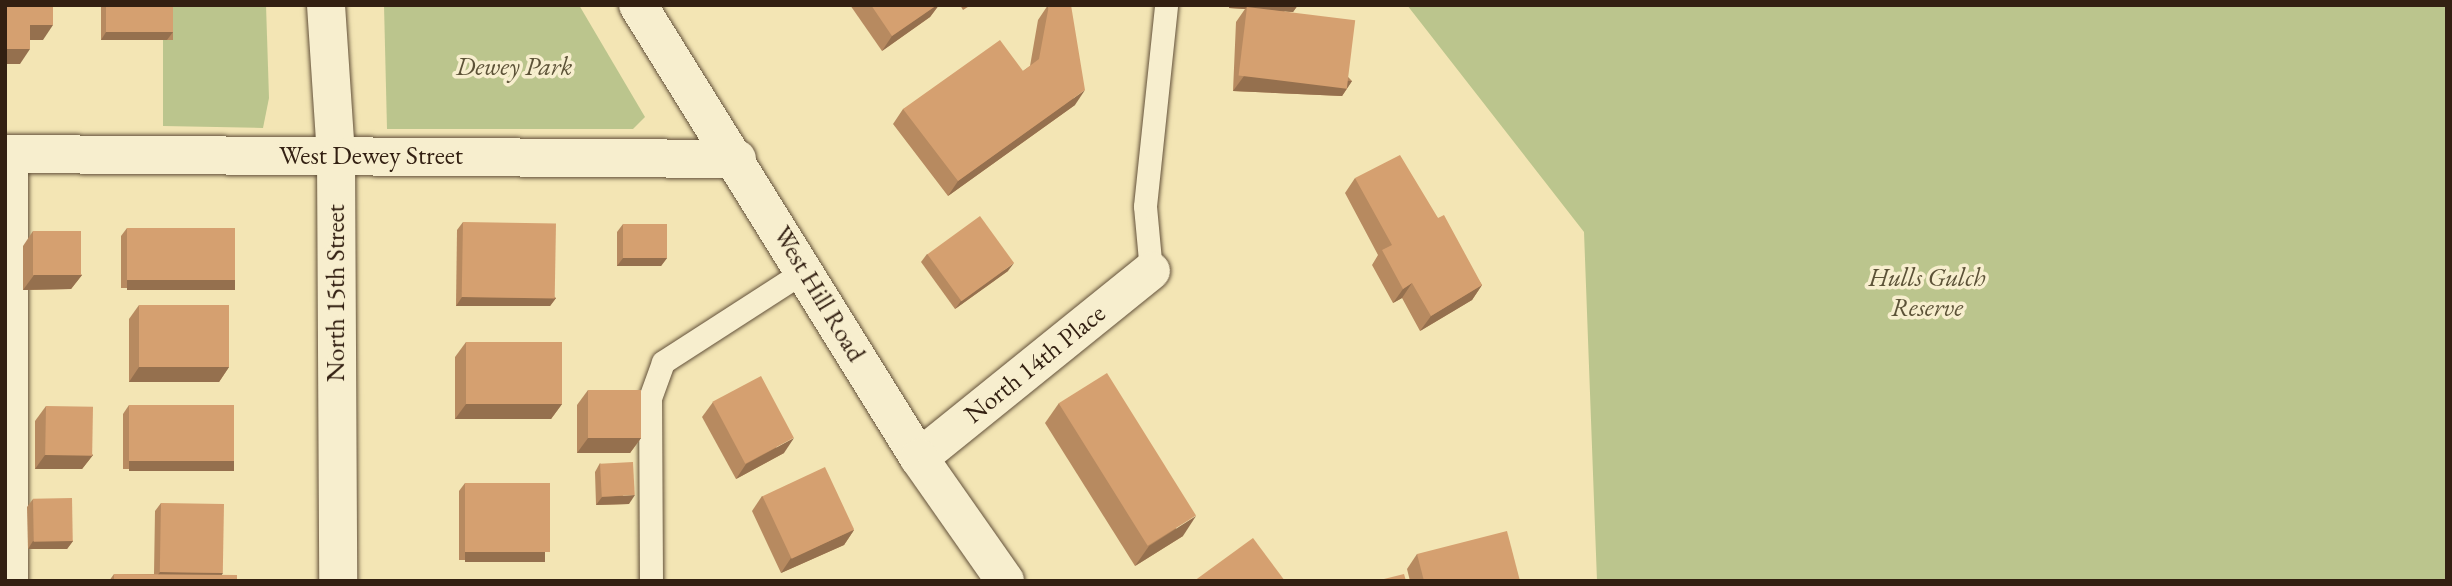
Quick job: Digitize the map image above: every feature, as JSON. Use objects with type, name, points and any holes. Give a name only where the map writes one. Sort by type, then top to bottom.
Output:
[{"type":"street","name":"North 15th Street","points":[[326,5],[336,156],[338,581]]},
{"type":"street","name":"West Hill Road","points":[[638,5],[737,159],[919,458],[1005,581]]},
{"type":"street","name":"West Dewey Street","points":[[10,154],[737,159]]},
{"type":"street","name":"North 14th Place","points":[[919,458],[1151,271]]},
{"type":"lane","points":[[1151,271],[1145,206],[1166,5]]},
{"type":"lane","points":[[10,154],[16,581]]},
{"type":"lane","points":[[650,581],[650,398],[663,362],[804,271]]},
{"type":"green space","points":[[163,5],[266,5],[269,98],[263,128],[163,126]]},
{"type":"green space","name":"Dewey Park","points":[[384,5],[579,5],[645,117],[633,129],[387,129]]},
{"type":"green space","name":"Hulls Gulch Reserve","points":[[1407,5],[2447,5],[2447,581],[1597,581],[1584,232]]},
{"type":"building","points":[[5,5],[53,5],[53,25],[30,25],[30,49],[5,49]]},
{"type":"building","points":[[106,5],[173,5],[173,32],[106,32]]},
{"type":"building","points":[[871,5],[937,5],[892,36]]},
{"type":"building","points":[[1049,5],[1071,5],[1085,90],[958,181],[903,109],[1000,40],[1023,71],[1039,59]]},
{"type":"building","points":[[1247,7],[1355,20],[1347,89],[1239,75]]},
{"type":"building","points":[[1400,155],[1438,218],[1444,215],[1482,285],[1431,316],[1412,283],[1403,289],[1382,250],[1392,245],[1355,178]]},
{"type":"building","points":[[980,216],[1014,263],[962,301],[927,254]]},
{"type":"building","points":[[463,222],[556,224],[555,299],[462,297]]},
{"type":"building","points":[[623,224],[667,224],[667,258],[623,258]]},
{"type":"building","points":[[127,228],[235,228],[235,280],[127,280]]},
{"type":"building","points":[[33,231],[81,231],[81,275],[33,275]]},
{"type":"building","points":[[139,305],[229,305],[229,367],[139,367]]},
{"type":"building","points":[[466,342],[562,342],[562,404],[466,404]]},
{"type":"building","points":[[1107,373],[1196,515],[1148,546],[1059,403]]},
{"type":"building","points":[[761,376],[794,438],[745,464],[712,402]]},
{"type":"building","points":[[588,390],[641,390],[641,438],[588,438]]},
{"type":"building","points":[[129,405],[234,405],[234,461],[129,461]]},
{"type":"building","points":[[46,406],[93,407],[92,456],[45,455]]},
{"type":"building","points":[[633,462],[635,495],[602,497],[600,464]]},
{"type":"building","points":[[825,467],[854,530],[792,559],[762,496]]},
{"type":"building","points":[[465,483],[550,483],[550,552],[465,552]]},
{"type":"building","points":[[72,498],[73,541],[34,542],[33,499]]},
{"type":"building","points":[[161,503],[224,504],[223,573],[160,572]]},
{"type":"building","points":[[1507,531],[1520,581],[1424,581],[1417,554]]},
{"type":"building","points":[[1253,538],[1285,581],[1194,581]]},
{"type":"building","points":[[114,574],[237,575],[237,581],[114,581]]},
{"type":"building","points":[[1404,574],[1406,581],[1376,581]]}]
